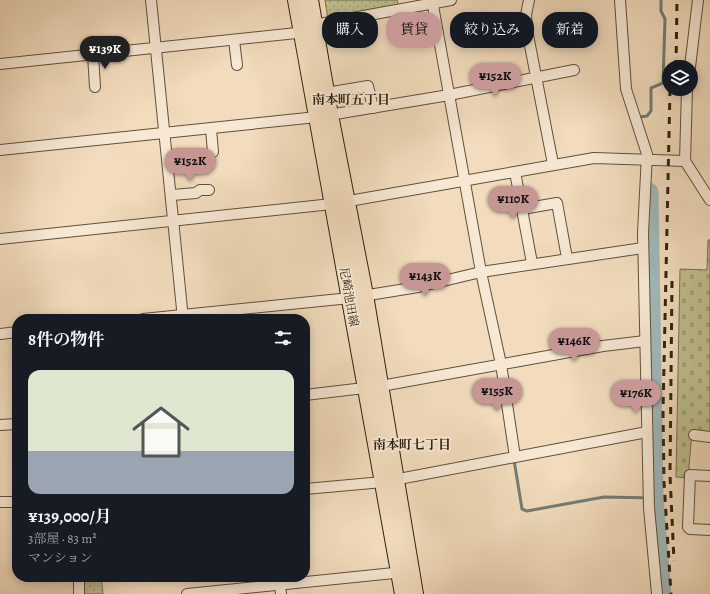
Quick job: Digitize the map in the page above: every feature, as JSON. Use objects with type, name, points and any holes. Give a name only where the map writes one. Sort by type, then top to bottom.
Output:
[{"type":"main road","name":"尼崎池田線","points":[[296,0],[310,29],[326,93],[323,116]]},
{"type":"main road","name":"尼崎池田線","points":[[310,0],[310,29],[323,116],[340,203],[389,480],[388,519],[405,572],[416,594]]},
{"type":"main road","name":"尼崎池田線","points":[[403,594],[405,572]]},
{"type":"street","points":[[151,0],[172,194],[183,314]]},
{"type":"street","points":[[0,64],[234,40],[310,29],[432,2],[451,0]]},
{"type":"street","points":[[529,0],[526,16],[552,164]]},
{"type":"street","points":[[620,0],[626,88],[647,154],[645,160],[643,248],[647,432],[649,508],[657,594]]},
{"type":"street","points":[[691,60],[698,0]]},
{"type":"street","points":[[432,2],[481,272],[500,364],[515,457]]},
{"type":"street","points":[[234,40],[237,64]]},
{"type":"street","points":[[93,55],[95,87]]},
{"type":"street","points":[[0,150],[165,134],[323,116],[449,95],[574,70]]},
{"type":"street","points":[[326,93],[368,86],[373,108]]},
{"type":"street","points":[[687,96],[685,161],[710,200]]},
{"type":"street","points":[[211,129],[213,152]]},
{"type":"street","points":[[0,240],[340,203],[552,164],[594,158],[685,161]]},
{"type":"street","points":[[515,172],[532,263]]},
{"type":"street","points":[[172,194],[196,193],[200,190],[209,190]]},
{"type":"street","points":[[522,209],[557,203],[567,258]]},
{"type":"street","points":[[209,314],[357,297],[418,287],[481,272],[532,263],[643,248]]},
{"type":"street","points":[[0,334],[12,333]]},
{"type":"street","points":[[310,394],[373,387],[500,364],[645,341]]},
{"type":"street","points":[[0,425],[12,424]]},
{"type":"street","points":[[310,488],[389,480],[647,432]]},
{"type":"street","points":[[694,435],[710,437]]},
{"type":"street","points":[[710,476],[690,475],[688,527],[690,529],[710,530]]},
{"type":"street","points":[[0,502],[12,502]]},
{"type":"street","points":[[310,582],[405,572]]},
{"type":"street","points":[[79,582],[79,594]]},
{"type":"street","points":[[187,594],[309,582]]},
{"type":"green space","points":[[325,0],[397,0],[399,7],[372,12],[327,12]]},
{"type":"green space","points":[[708,240],[710,240],[710,434],[692,432],[688,478],[676,477],[680,269],[707,270]]},
{"type":"green space","points":[[83,582],[102,582],[103,594],[82,594]]},
{"type":"waterway","points":[[640,117],[647,116],[651,111],[651,88],[663,83],[665,19],[661,11],[661,0]]},
{"type":"waterway","points":[[649,192],[654,498],[662,594]]},
{"type":"waterway","points":[[514,460],[522,509],[527,511],[604,497],[654,498]]},
{"type":"railway","points":[[676,60],[677,0]]},
{"type":"railway","points":[[670,96],[663,411],[664,482],[671,594]]},
{"type":"railway","points":[[672,281],[670,475],[674,561]]},
{"type":"district","name":"南本町五丁目","points":[[351,99]]},
{"type":"district","name":"南本町七丁目","points":[[412,444]]}]
